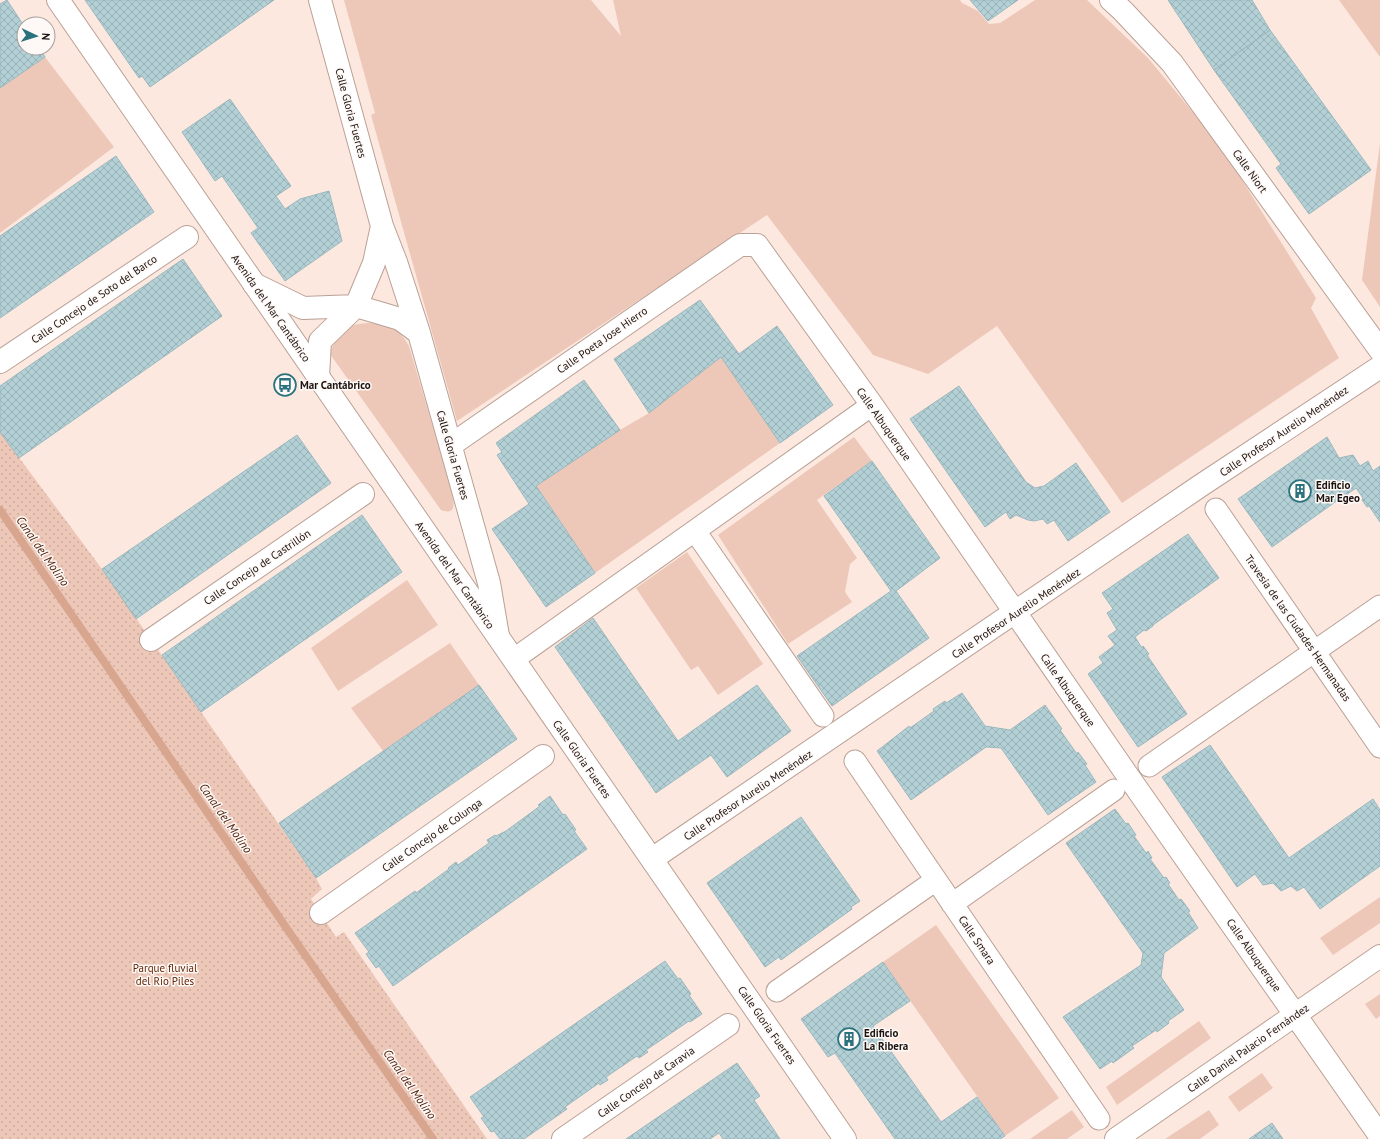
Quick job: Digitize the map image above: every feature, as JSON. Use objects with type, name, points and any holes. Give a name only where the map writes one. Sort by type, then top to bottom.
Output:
[{"type":"street","name":"Avenida del Mar Cantábrico","points":[[58,0],[498,636]]},
{"type":"street","name":"Calle Gloria Fuertes","points":[[320,0],[382,226],[396,262],[419,333],[451,445],[489,583],[498,636],[845,1139]]},
{"type":"street","name":"Calle Niort","points":[[1111,0],[1172,63],[1380,350]]},
{"type":"street","name":"Calle Gloria Fuertes","points":[[318,377],[320,341],[356,306],[374,263],[382,226]]},
{"type":"street","name":"Calle Concejo de Soto del Barco","points":[[0,362],[187,237]]},
{"type":"street","name":"Calle Poeta Jose Hierro","points":[[451,445],[740,245],[757,245]]},
{"type":"street","name":"Calle Albuquerque","points":[[757,245],[872,405],[1125,773],[1380,1136]]},
{"type":"street","points":[[254,284],[303,308],[356,306],[400,318],[419,333]]},
{"type":"street","name":"Calle Profesor Aurelio Menéndez","points":[[652,859],[1200,486],[1380,367]]},
{"type":"street","points":[[514,659],[872,405]]},
{"type":"street","name":"Calle Concejo de Castrillón","points":[[150,640],[363,494]]},
{"type":"street","name":"Travesía de las Ciudades Hermanadas","points":[[1216,509],[1380,747]]},
{"type":"street","points":[[695,531],[823,716]]},
{"type":"street","points":[[1149,766],[1380,606]]},
{"type":"street","name":"Calle Concejo de Colunga","points":[[321,913],[543,756]]},
{"type":"street","name":"Calle Smara","points":[[854,761],[1099,1119]]},
{"type":"street","points":[[952,904],[1114,790]]},
{"type":"street","points":[[777,991],[936,880]]},
{"type":"street","name":"Calle Daniel Palacio Fernández","points":[[1116,1139],[1380,956]]},
{"type":"street","name":"Calle Concejo de Caravia","points":[[563,1139],[728,1025]]},
{"type":"green space","points":[[344,0],[591,0],[621,36],[613,0],[960,0],[962,3],[978,11],[989,24],[1000,23],[1035,0],[1087,0],[1148,58],[1220,145],[1316,298],[1311,308],[1339,358],[1122,503],[997,326],[928,374],[873,355],[767,215],[457,421],[371,115],[375,113]]},
{"type":"green space","points":[[1339,0],[1380,0],[1380,57]]},
{"type":"green space","points":[[45,57],[114,147],[0,233],[0,88]]},
{"type":"green space","points":[[1380,143],[1380,307],[1362,280]]},
{"type":"green space","points":[[369,323],[382,324],[392,328],[401,335],[409,346],[452,492],[454,504],[452,510],[450,511],[441,510],[330,354],[339,334],[343,330],[354,325]]},
{"type":"green space","points":[[721,357],[780,443],[595,573],[536,486],[620,430],[649,413]]},
{"type":"green space","name":"Parque fluvial del Rio Piles","points":[[0,432],[102,569],[316,878],[322,889],[311,899],[336,937],[344,932],[487,1139],[0,1139]]},
{"type":"green space","points":[[854,437],[872,461],[817,500],[857,558],[850,564],[845,592],[852,602],[788,644],[718,535]]},
{"type":"green space","points":[[687,552],[763,664],[718,695],[698,666],[691,670],[636,588]]},
{"type":"green space","points":[[407,580],[438,625],[338,691],[311,648]]},
{"type":"green space","points":[[450,643],[479,685],[383,751],[351,708]]},
{"type":"green space","points":[[1380,897],[1380,923],[1333,955],[1320,938]]},
{"type":"green space","points":[[936,925],[1059,1098],[1005,1136],[883,962]]},
{"type":"green space","points":[[1380,994],[1380,1016],[1376,1019],[1365,1004]]},
{"type":"green space","points":[[1199,1021],[1211,1038],[1117,1105],[1106,1087]]},
{"type":"green space","points":[[1262,1073],[1273,1088],[1239,1112],[1228,1097]]},
{"type":"green space","points":[[1072,1110],[1084,1127],[1067,1139],[1030,1139]]},
{"type":"green space","points":[[1209,1110],[1219,1125],[1200,1139],[1165,1139]]},
{"type":"building","points":[[7,0],[17,16],[16,16],[16,56],[45,57],[0,88],[0,4]]},
{"type":"building","points":[[85,0],[274,0],[150,87],[142,76],[139,78]]},
{"type":"building","points":[[970,0],[1018,0],[988,21]]},
{"type":"building","points":[[1168,0],[1252,0],[1270,30],[1214,70]]},
{"type":"building","points":[[1270,30],[1371,170],[1309,214],[1276,168],[1281,164],[1214,70]]},
{"type":"building","points":[[230,99],[291,186],[276,196],[285,209],[300,199],[329,191],[342,241],[285,281],[251,233],[258,228],[222,176],[215,181],[182,132]]},
{"type":"building","points":[[116,156],[154,212],[0,318],[0,236]]},
{"type":"building","points":[[183,259],[222,316],[19,458],[0,432],[0,386]]},
{"type":"building","points":[[700,300],[739,354],[777,326],[833,405],[780,443],[721,357],[649,413],[614,359]]},
{"type":"building","points":[[584,380],[620,430],[536,486],[595,573],[546,607],[492,529],[529,504],[497,455],[502,452],[496,443]]},
{"type":"building","points":[[959,386],[1026,482],[1035,488],[1044,486],[1076,463],[1110,512],[1068,541],[1054,520],[1047,524],[1043,519],[1034,521],[1016,515],[1010,519],[1006,512],[985,527],[910,419]]},
{"type":"building","points":[[297,435],[331,483],[136,619],[102,569]]},
{"type":"building","name":"Edificio Mar Egeo","points":[[1327,437],[1339,458],[1353,455],[1360,466],[1368,461],[1373,471],[1380,466],[1380,522],[1369,506],[1367,507],[1362,500],[1363,498],[1356,488],[1346,495],[1347,497],[1339,502],[1338,500],[1272,547],[1238,499]]},
{"type":"building","points":[[872,461],[940,558],[896,591],[929,638],[832,706],[797,656],[891,591],[824,496]]},
{"type":"building","points":[[362,515],[402,572],[201,712],[162,655]]},
{"type":"building","points":[[1188,534],[1219,578],[1146,631],[1144,630],[1135,637],[1142,648],[1143,646],[1149,654],[1147,655],[1187,714],[1138,747],[1088,674],[1103,663],[1099,657],[1115,645],[1108,636],[1117,630],[1107,613],[1113,609],[1102,593]]},
{"type":"building","points":[[593,618],[678,741],[757,685],[791,731],[727,777],[711,755],[656,793],[555,647]]},
{"type":"building","points":[[479,685],[517,739],[316,878],[279,823]]},
{"type":"building","points":[[962,693],[985,726],[1010,730],[1045,705],[1077,754],[1078,752],[1087,764],[1085,765],[1096,782],[1048,815],[1001,748],[986,747],[911,800],[877,751],[909,726],[910,728],[934,711],[933,709],[945,701],[946,703]]},
{"type":"building","points":[[1210,745],[1289,858],[1373,799],[1380,810],[1380,866],[1320,909],[1304,887],[1297,891],[1291,886],[1281,891],[1273,883],[1263,885],[1255,874],[1237,887],[1162,777]]},
{"type":"building","points":[[550,796],[563,815],[565,814],[576,830],[574,831],[587,849],[393,986],[379,966],[376,968],[366,954],[369,952],[355,933],[415,891],[416,893],[449,869],[448,868],[456,862],[458,865],[489,843],[487,840],[506,831],[540,806],[538,805]]},
{"type":"building","points":[[1115,809],[1126,824],[1128,823],[1136,835],[1134,836],[1146,853],[1148,851],[1152,858],[1150,859],[1164,878],[1166,877],[1170,883],[1168,884],[1179,900],[1181,899],[1190,911],[1188,912],[1198,928],[1164,953],[1161,977],[1184,1010],[1168,1021],[1169,1023],[1157,1032],[1156,1030],[1132,1046],[1134,1048],[1113,1063],[1112,1061],[1100,1069],[1063,1017],[1141,965],[1143,953],[1066,843]]},
{"type":"building","points":[[801,817],[860,901],[851,907],[852,909],[781,960],[779,957],[765,967],[707,883]]},
{"type":"building","points":[[665,961],[678,979],[680,978],[702,1014],[646,1050],[648,1052],[639,1058],[637,1056],[606,1077],[608,1080],[600,1085],[599,1083],[565,1107],[567,1109],[524,1139],[500,1139],[494,1131],[491,1132],[481,1118],[484,1117],[470,1097]]},
{"type":"building","name":"Edificio La Ribera","points":[[883,962],[910,1001],[873,1026],[941,1122],[977,1097],[1005,1136],[1000,1139],[895,1139],[835,1053],[828,1057],[801,1019]]},
{"type":"building","points":[[737,1063],[760,1096],[754,1100],[780,1139],[723,1139],[719,1133],[710,1139],[626,1139]]},
{"type":"building","points":[[1272,1123],[1283,1139],[1249,1139]]},
{"type":"waterway","name":"Canal del Molino","points":[[0,510],[433,1139]]},
{"type":"place","name":"Mar Cantábrico","points":[[285,385]]},
{"type":"place","name":"Edificio Mar Egeo","points":[[1300,491]]},
{"type":"place","name":"Edificio La Ribera","points":[[849,1039]]}]
